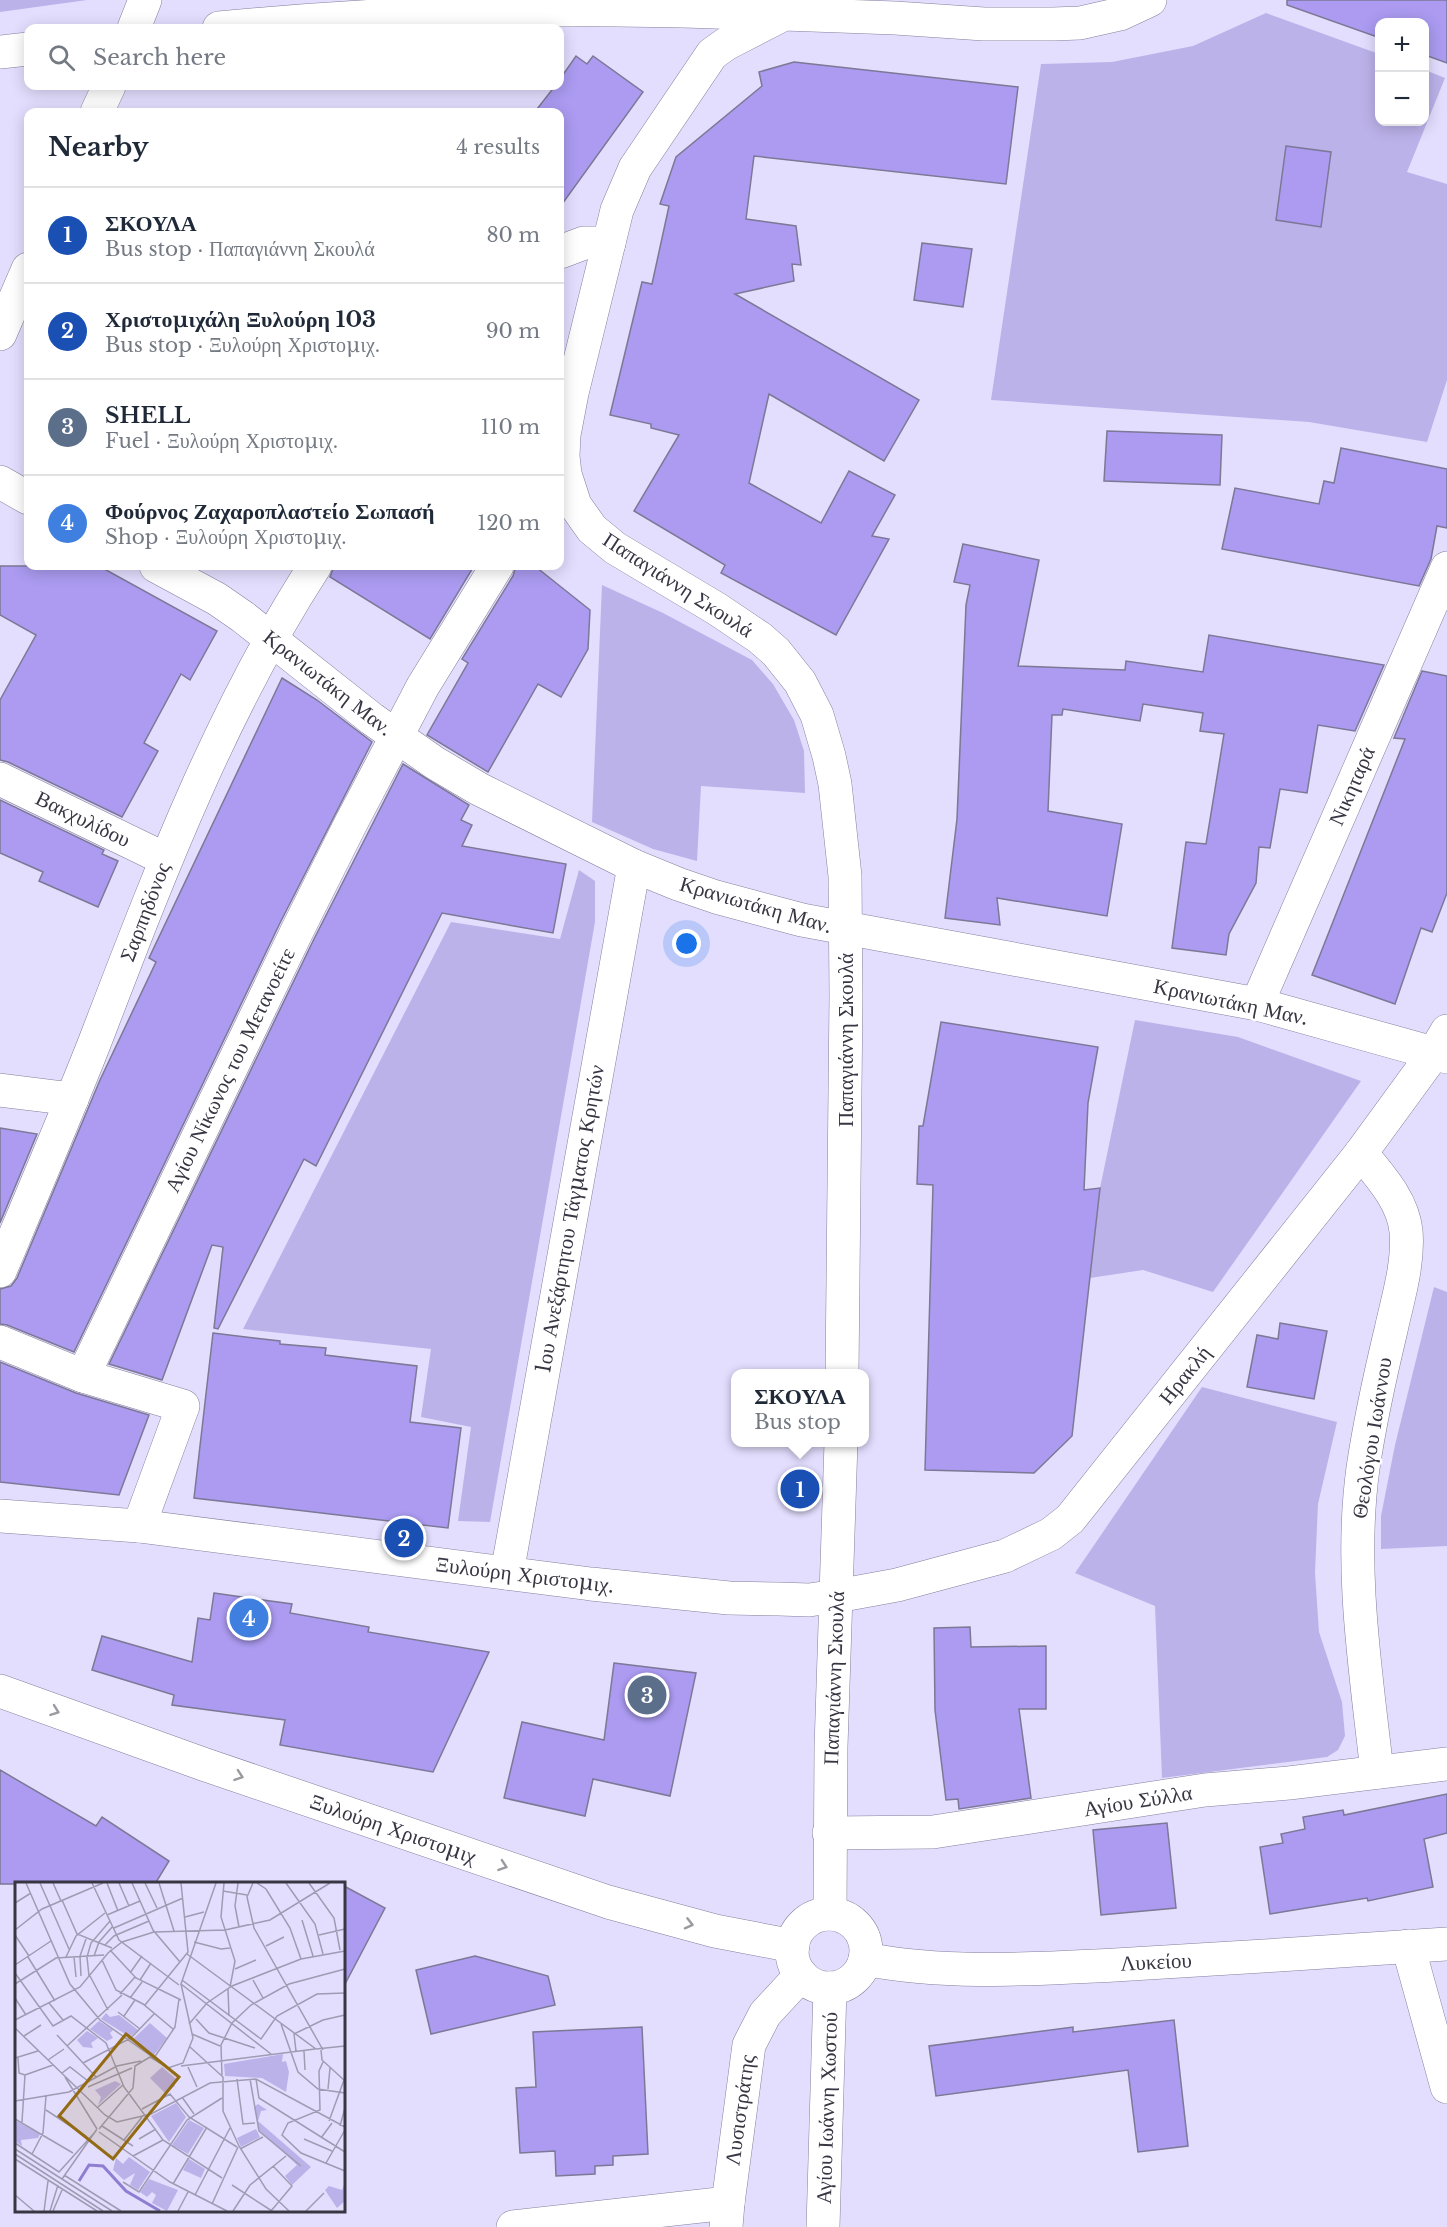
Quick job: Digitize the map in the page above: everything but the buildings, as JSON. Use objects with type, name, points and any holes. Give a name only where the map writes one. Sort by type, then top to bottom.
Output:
[{"type":"street","points":[[136,24],[145,0]]},
{"type":"street","name":"Παπαγιάννη Σκουλά","points":[[564,435],[572,393],[617,210],[635,168],[712,54],[784,7],[984,24],[1053,24],[1080,23],[1110,17],[1150,0]]},
{"type":"street","points":[[262,24],[438,12],[784,7]]},
{"type":"street","points":[[0,52],[24,49]]},
{"type":"street","points":[[99,108],[107,90]]},
{"type":"street","points":[[564,249],[584,243],[609,243]]},
{"type":"street","points":[[0,334],[24,278]]},
{"type":"street","name":"Παπαγιάννη Σκουλά","points":[[564,481],[584,520],[602,538],[760,638],[789,666],[817,715],[835,784],[845,876],[845,1274],[842,1369]]},
{"type":"street","points":[[0,482],[24,496]]},
{"type":"street","name":"Νικηταρά","points":[[1257,1004],[1447,568]]},
{"type":"street","name":"Κρανιωτάκη Μαν.","points":[[163,570],[217,599],[271,637],[396,737],[479,789],[634,866],[678,885],[802,921],[1257,1004],[1443,1047]]},
{"type":"street","name":"Σαρπηδόνος","points":[[0,1271],[72,1099],[165,859],[212,753],[271,637],[313,570]]},
{"type":"street","name":"Αγίου Νίκωνος του Μετανοείτε","points":[[83,1376],[297,931],[396,737],[423,686],[495,570]]},
{"type":"street","name":"Βακχυλίδου","points":[[0,778],[165,859]]},
{"type":"street","name":"1ου Ανεξάρτητου Τάγματος Κρητών","points":[[507,1573],[634,866]]},
{"type":"street","name":"Ηρακλή","points":[[837,1596],[897,1585],[1005,1556],[1051,1534],[1070,1519],[1443,1047]]},
{"type":"street","points":[[0,1090],[72,1099]]},
{"type":"street","name":"Θεολόγου Ιωάννου","points":[[1361,1153],[1394,1197],[1402,1212],[1406,1230],[1402,1279],[1374,1404],[1358,1516],[1357,1568],[1377,1772]]},
{"type":"street","points":[[0,1342],[83,1376],[183,1407],[139,1526]]},
{"type":"street","name":"Παπαγιάννη Σκουλά","points":[[830,1914],[829,1833],[841,1447]]},
{"type":"street","name":"Ξυλούρη Χριστομιχ.","points":[[0,1516],[139,1526],[507,1573],[729,1598],[809,1600],[837,1596]]},
{"type":"street","name":"Ξυλούρη Χριστομιχ","points":[[0,1691],[203,1764],[608,1902],[704,1928],[797,1961]]},
{"type":"street","name":"Αγίου Σύλλα","points":[[829,1833],[933,1832],[1205,1790],[1447,1764]]},
{"type":"street","points":[[797,1961],[797,1933],[814,1917],[830,1914],[851,1920],[860,1929],[865,1941],[867,1954],[865,1959]]},
{"type":"street","name":"Λυκείου","points":[[865,1959],[921,1968],[1032,1969],[1447,1944]]},
{"type":"street","points":[[1408,1946],[1447,2087]]},
{"type":"street","name":"Αγίου Ιωάννη Χωστού","points":[[797,1961],[809,1983],[830,1988],[846,1985],[856,1977],[865,1959]]},
{"type":"street","name":"Λυσιστράτης","points":[[727,2215],[749,2045],[797,1961]]},
{"type":"street","name":"Αγίου Ιωάννη Χωστού","points":[[823,2227],[830,1988]]},
{"type":"street","points":[[513,2227],[727,2215]]},
{"type":"shaded area","points":[[0,0],[87,0],[0,12]]},
{"type":"shaded area","points":[[1266,13],[1375,53],[1375,126],[1426,126],[1407,172],[1447,184],[1447,380],[1427,442],[1309,422],[991,400],[1041,64],[1112,62],[1193,46]]},
{"type":"shaded area","points":[[1429,72],[1445,78],[1429,118]]},
{"type":"shaded area","points":[[602,585],[663,613],[752,660],[773,684],[794,720],[804,751],[805,793],[701,786],[697,861],[653,849],[592,822]]},
{"type":"shaded area","points":[[579,870],[595,881],[595,922],[490,1522],[458,1521],[471,1427],[421,1417],[431,1349],[243,1329],[451,922],[560,939]]},
{"type":"shaded area","points":[[1135,1020],[1238,1037],[1361,1081],[1213,1292],[1143,1270],[1090,1278],[1100,1188]]},
{"type":"shaded area","points":[[1434,1287],[1447,1292],[1447,1546],[1381,1549],[1381,1516],[1395,1445]]},
{"type":"shaded area","points":[[1202,1387],[1337,1422],[1318,1504],[1315,1573],[1319,1632],[1342,1702],[1345,1736],[1338,1750],[1327,1757],[1162,1778],[1155,1606],[1075,1573]]},
{"type":"place","name":"ΣΚΟΥΛΑ","points":[[800,1489]]},
{"type":"place","name":"Χριστομιχάλη Ξυλούρη 103","points":[[404,1538]]},
{"type":"place","name":"Φούρνος Ζαχαροπλαστείο Σωπασή","points":[[249,1618]]},
{"type":"place","name":"SHELL","points":[[647,1695]]}]
